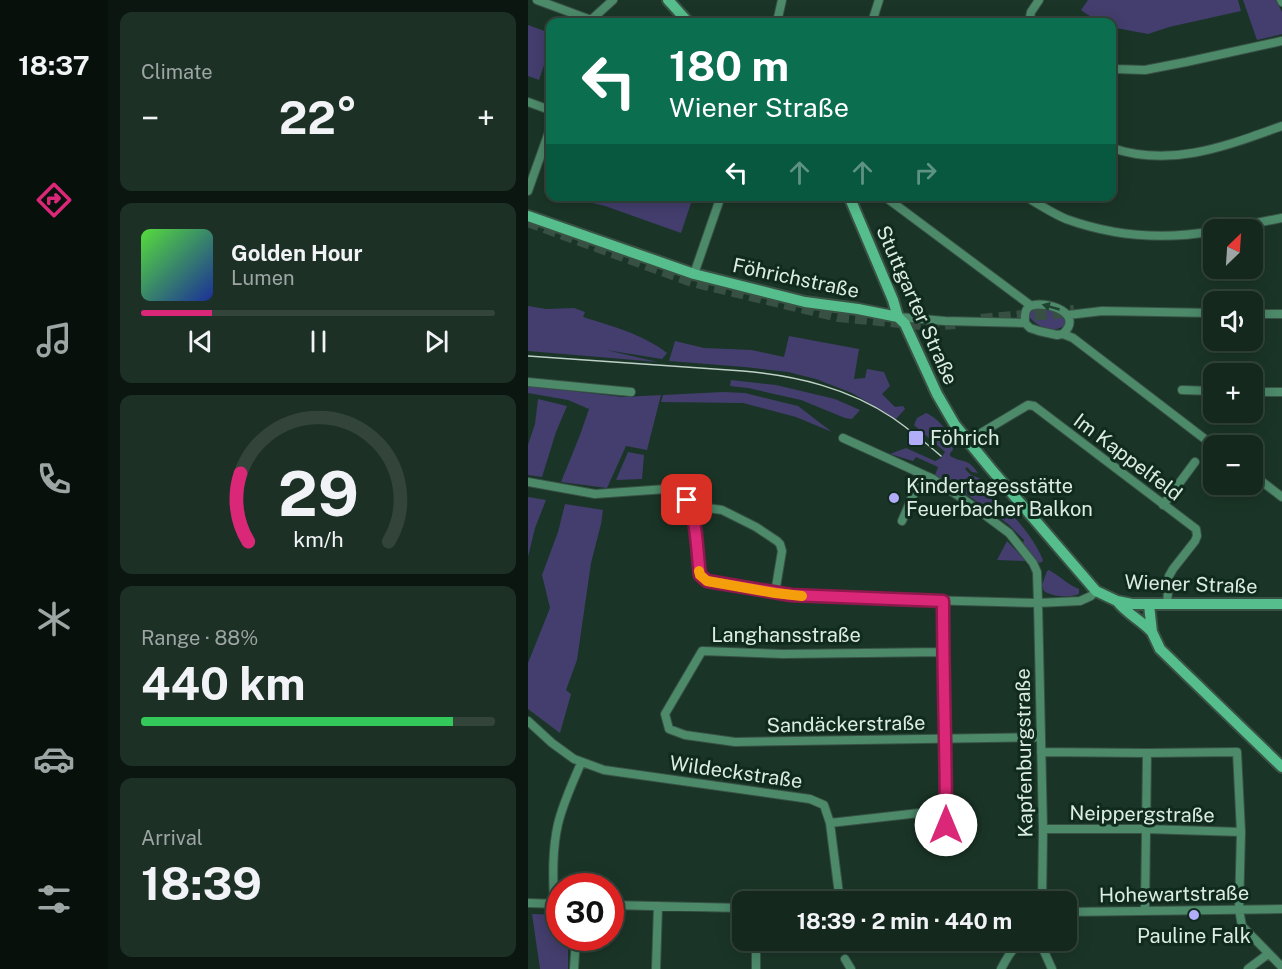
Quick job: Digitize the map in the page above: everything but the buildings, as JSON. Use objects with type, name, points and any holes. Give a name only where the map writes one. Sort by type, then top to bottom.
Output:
[{"type":"main road","points":[[668,0],[684,18]]},
{"type":"main road","name":"Stuttgarter Straße","points":[[851,201],[898,317],[905,324],[941,403],[968,442],[1096,591]]},
{"type":"main road","name":"Föhrichstraße","points":[[528,216],[694,274],[805,302],[898,317]]},
{"type":"main road","name":"Wiener Straße","points":[[1096,591],[1117,601],[1132,604],[1282,604]]},
{"type":"main road","points":[[1117,601],[1124,610],[1152,632]]},
{"type":"main road","points":[[1149,605],[1152,632],[1160,649],[1282,767]]},
{"type":"street","points":[[537,0],[582,18]]},
{"type":"street","points":[[593,18],[613,0]]},
{"type":"street","points":[[778,18],[782,0]]},
{"type":"street","points":[[873,18],[879,0]]},
{"type":"street","points":[[1030,18],[1039,0]]},
{"type":"street","points":[[1116,69],[1145,70],[1282,41]]},
{"type":"street","points":[[528,102],[546,109]]},
{"type":"street","points":[[1116,149],[1128,153],[1165,156],[1204,152],[1282,126]]},
{"type":"street","points":[[528,191],[546,140]]},
{"type":"street","points":[[694,274],[719,201]]},
{"type":"street","points":[[891,201],[1030,306]]},
{"type":"street","points":[[1034,201],[1065,218],[1107,231],[1153,236],[1203,233]]},
{"type":"street","points":[[1263,222],[1282,218]]},
{"type":"street","points":[[1025,323],[1027,308],[1034,304],[1062,310],[1070,319],[1070,325],[1063,334],[1082,344],[1203,438]]},
{"type":"street","points":[[1068,315],[1102,311],[1203,313]]},
{"type":"street","points":[[1263,314],[1282,314]]},
{"type":"street","name":"Föhrichstraße","points":[[898,317],[1025,323],[1030,328],[1048,334],[1063,334]]},
{"type":"street","points":[[528,382],[631,392]]},
{"type":"street","points":[[1182,390],[1203,391]]},
{"type":"street","points":[[1263,392],[1282,392]]},
{"type":"street","name":"Im Kappelfeld","points":[[968,442],[1028,405],[1034,406],[1196,529],[1195,541],[1169,576],[1167,604]]},
{"type":"street","name":"Kapfenburgstraße","points":[[843,438],[933,479],[966,501],[1009,533],[1030,558],[1037,572],[1043,829],[1042,891]]},
{"type":"street","points":[[1163,505],[1195,462]]},
{"type":"street","points":[[902,521],[922,474]]},
{"type":"street","points":[[528,482],[595,494],[673,490],[682,494],[691,507],[722,510],[756,526],[780,544],[782,551],[775,593]]},
{"type":"street","points":[[1263,482],[1282,497]]},
{"type":"street","name":"Wiener Straße","points":[[691,507],[700,575],[707,581],[791,595],[943,601],[1080,602],[1096,591]]},
{"type":"street","points":[[943,601],[946,840]]},
{"type":"street","name":"Langhansstraße","points":[[664,714],[702,651],[783,654],[943,652]]},
{"type":"street","name":"Sandäckerstraße","points":[[664,714],[669,729],[685,735],[735,742],[1041,736]]},
{"type":"street","name":"Wildeckstraße","points":[[528,721],[574,759],[604,770],[810,799],[824,805],[830,823],[839,891]]},
{"type":"street","points":[[1041,752],[1237,752],[1241,832],[1239,909],[1242,926],[1282,967]]},
{"type":"street","points":[[1145,910],[1147,753]]},
{"type":"street","points":[[553,873],[554,844],[558,823],[581,763]]},
{"type":"street","points":[[830,823],[946,810]]},
{"type":"street","name":"Neippergstraße","points":[[1043,829],[1241,832]]},
{"type":"street","points":[[528,903],[546,904]]},
{"type":"street","points":[[624,905],[732,908]]},
{"type":"street","points":[[656,969],[658,906]]},
{"type":"street","name":"Hohewartstraße","points":[[1077,912],[1282,909]]},
{"type":"street","points":[[574,969],[575,951]]},
{"type":"street","points":[[756,951],[756,969]]},
{"type":"street","points":[[1001,969],[1012,951]]},
{"type":"street","points":[[1044,951],[1052,969]]},
{"type":"street","points":[[1248,969],[1268,954]]},
{"type":"street","points":[[845,959],[851,969]]},
{"type":"shaded area","points":[[1088,0],[1238,0],[1241,11],[1148,34],[1116,28],[1116,18],[1094,18],[1081,10]]},
{"type":"shaded area","points":[[1243,0],[1276,0],[1282,12],[1282,34],[1257,40]]},
{"type":"shaded area","points":[[528,25],[546,32],[546,59],[539,80],[528,76]]},
{"type":"shaded area","points":[[584,201],[691,201],[681,233]]},
{"type":"shaded area","points":[[528,306],[546,309],[574,308],[585,312],[583,317],[637,336],[667,353],[662,359],[606,350],[658,362],[528,351]]},
{"type":"shaded area","points":[[1047,307],[1064,315],[1066,321],[1064,326],[1054,329],[1045,328],[1029,317],[1033,310]]},
{"type":"shaded area","points":[[789,336],[859,349],[854,379],[865,378],[867,369],[884,372],[890,386],[882,394],[895,407],[903,406],[905,409],[896,419],[852,393],[816,379],[788,372],[669,361],[675,341],[704,348],[752,350],[784,357]]},
{"type":"shaded area","points":[[731,380],[776,385],[835,399],[860,410],[852,419],[845,418],[801,400],[730,386]]},
{"type":"shaded area","points":[[528,386],[623,397],[661,395],[647,450],[626,446],[607,488],[561,482],[589,409],[568,400],[528,393]]},
{"type":"shaded area","points":[[745,393],[798,406],[832,432],[796,417],[743,403],[661,402],[663,395]]},
{"type":"shaded area","points":[[538,399],[567,406],[542,477],[528,475],[528,445],[535,424]]},
{"type":"shaded area","points":[[926,413],[936,419],[948,433],[953,450],[950,456],[974,468],[978,473],[972,472],[967,467],[965,469],[971,475],[981,479],[990,493],[1020,524],[1039,551],[1042,562],[1039,563],[1023,543],[1024,540],[1008,524],[944,478],[935,475],[938,467],[916,457],[913,461],[890,454],[906,448],[935,461],[941,458],[945,452],[914,425],[917,418]]},
{"type":"shaded area","points":[[628,452],[644,455],[642,479],[616,480]]},
{"type":"shaded area","points":[[528,497],[546,500],[535,528],[528,557]]},
{"type":"shaded area","points":[[565,504],[603,510],[591,563],[577,660],[566,690],[571,694],[560,733],[528,709],[528,663],[550,608],[542,575],[558,532]]},
{"type":"shaded area","points":[[1007,541],[1026,561],[997,560]]},
{"type":"shaded area","points":[[1049,570],[1079,589],[1079,594],[1061,596],[1044,591],[1042,585]]},
{"type":"shaded area","points":[[532,914],[546,915],[546,951],[568,951],[568,969],[540,969]]},
{"type":"tunnel","points":[[528,221],[692,281],[838,316],[931,325],[955,323]]},
{"type":"tunnel","points":[[981,320],[1074,311]]},
{"type":"tram line","points":[[528,356],[743,371],[802,380],[840,391],[876,408],[906,427],[941,456]]},
{"type":"slow traffic","points":[[699,571],[703,579],[707,581],[802,596]]},
{"type":"place","name":"Föhrich","points":[[916,438]]},
{"type":"place","name":"Kindertagesstätte Feuerbacher Balkon","points":[[894,498]]},
{"type":"place","name":"Pauline Falk","points":[[1194,915]]},
{"type":"route","points":[[687,500],[693,517],[700,575],[707,581],[791,595],[943,601],[946,825]]}]
